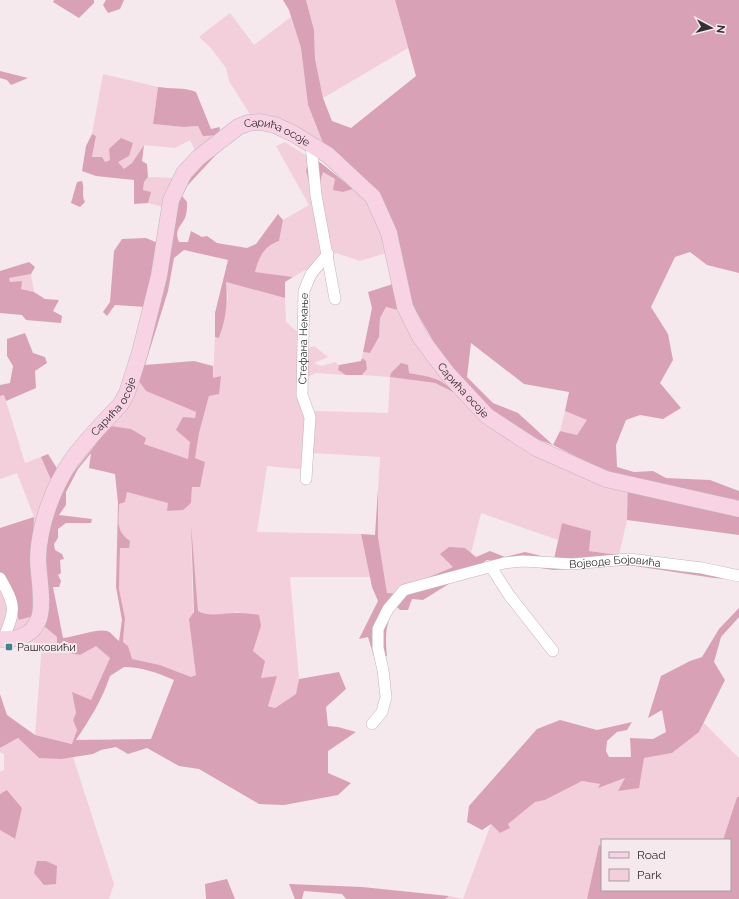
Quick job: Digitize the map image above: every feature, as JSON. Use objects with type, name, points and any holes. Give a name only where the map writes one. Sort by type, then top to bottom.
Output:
[{"type":"street","name":"Сарића осоје","points":[[2,639],[22,638],[33,631],[39,620],[41,606],[38,557],[41,534],[58,485],[71,462],[121,404],[127,393],[140,352],[159,276],[171,200],[184,173],[198,158],[238,127],[248,123],[260,122],[276,125],[311,145],[328,156],[373,197],[389,233],[405,307],[420,337],[447,373],[487,416],[536,448],[606,479],[739,509]]},
{"type":"street","points":[[311,145],[316,195],[328,254],[335,299]]},
{"type":"street","name":"Стефана Немање","points":[[306,479],[310,418],[302,395],[304,290],[311,274],[328,254]]},
{"type":"street","name":"Војводе Бојовића","points":[[372,724],[382,712],[386,697],[383,670],[378,648],[378,629],[388,609],[404,590],[491,567],[523,561],[572,564],[629,559],[702,568],[739,576]]},
{"type":"street","points":[[491,567],[509,595],[553,651]]},
{"type":"street","points":[[0,578],[12,601],[13,616],[2,639]]},
{"type":"green space","points":[[306,0],[395,0],[408,48],[323,98],[315,59],[314,30]]},
{"type":"green space","points":[[230,13],[254,45],[291,17],[301,48],[308,105],[323,143],[251,116],[229,81],[226,68],[211,48],[199,37]]},
{"type":"green space","points":[[103,74],[158,87],[153,124],[184,127],[198,126],[219,135],[195,150],[190,140],[175,148],[144,145],[132,163],[124,170],[117,162],[110,160],[105,162],[92,157],[96,136],[92,134]]},
{"type":"green space","points":[[285,142],[309,157],[323,172],[335,179],[343,192],[353,189],[375,209],[389,252],[360,261],[336,253],[293,277],[255,272],[258,262],[266,249],[279,241],[283,220],[309,205],[276,146]]},
{"type":"green space","points":[[148,177],[176,178],[163,207],[148,203],[150,192],[143,190],[144,182]]},
{"type":"green space","points":[[31,274],[34,292],[12,284],[8,278]]},
{"type":"green space","points":[[226,282],[285,298],[286,322],[300,334],[300,352],[314,346],[328,357],[314,363],[322,366],[335,362],[339,365],[338,370],[346,375],[316,373],[305,378],[305,395],[312,411],[388,413],[390,377],[435,383],[455,393],[516,442],[628,477],[627,520],[619,555],[589,551],[591,531],[562,523],[558,540],[481,513],[471,553],[465,548],[453,567],[422,580],[407,594],[387,593],[378,537],[380,457],[313,453],[310,470],[267,466],[257,532],[361,534],[370,577],[290,577],[299,679],[296,694],[275,708],[267,705],[277,676],[261,678],[253,651],[261,626],[238,612],[223,615],[212,615],[198,611],[191,538],[194,647],[197,675],[191,677],[160,665],[131,659],[128,646],[123,642],[125,618],[119,589],[120,548],[122,536],[119,531],[118,504],[125,502],[127,491],[169,503],[167,511],[191,503],[192,487],[205,462],[195,458],[199,433],[209,396],[221,377],[213,378],[215,337],[220,337],[228,297]]},
{"type":"green space","points":[[386,307],[402,311],[458,389],[432,378],[409,373],[390,377],[362,375],[367,369],[366,361],[362,358],[363,352],[370,353],[379,337],[380,318]]},
{"type":"green space","points":[[138,380],[146,391],[196,412],[188,459],[144,444],[110,426]]},
{"type":"green space","points":[[4,395],[25,463],[41,457],[52,482],[33,534],[34,517],[17,473],[0,479],[0,396]]},
{"type":"green space","points":[[565,411],[588,420],[577,435],[560,431]]},
{"type":"green space","points":[[4,574],[33,616],[80,655],[96,645],[110,658],[91,700],[72,693],[76,713],[73,720],[77,730],[73,744],[35,735],[42,644],[0,636],[0,592]]},
{"type":"green space","points":[[704,723],[739,758],[739,797],[737,797],[723,839],[601,839],[601,846],[599,846],[587,899],[463,899],[491,824],[500,833],[510,828],[507,824],[535,802],[545,800],[582,781],[600,784],[599,787],[626,778],[618,791],[644,758],[672,753],[699,732]]},
{"type":"green space","points":[[18,738],[39,758],[73,757],[114,884],[109,899],[0,899],[0,830],[14,839],[22,808],[8,790],[0,794],[0,772],[4,770],[4,754],[0,752],[0,748]]},
{"type":"green space","points":[[449,896],[463,899],[445,899]]},
{"type":"shaded area","points":[[54,0],[94,0],[94,3],[79,18],[53,2]]},
{"type":"shaded area","points":[[106,0],[124,0],[120,9],[108,13],[103,5]]},
{"type":"shaded area","points":[[283,0],[306,0],[314,30],[315,59],[323,98],[332,121],[351,128],[416,76],[395,0],[739,0],[739,273],[707,265],[690,252],[675,257],[651,307],[668,334],[673,360],[660,383],[681,408],[663,419],[640,415],[626,420],[616,445],[617,467],[634,472],[653,471],[666,478],[710,480],[739,491],[739,501],[736,504],[739,504],[739,535],[627,520],[628,477],[607,472],[553,445],[526,435],[481,403],[443,358],[410,301],[371,187],[323,143],[308,105],[301,48],[289,10]],"holes":[[[471,343],[524,384],[569,392],[565,411],[587,420],[577,435],[560,431],[553,445],[518,413],[493,403],[467,377]]]},
{"type":"shaded area","points":[[0,71],[28,78],[11,85],[7,80],[0,78]]},
{"type":"shaded area","points":[[158,87],[192,90],[196,92],[211,129],[220,127],[219,135],[203,136],[198,126],[184,127],[153,124]]},
{"type":"shaded area","points":[[92,134],[96,136],[92,157],[102,157],[105,162],[110,160],[109,149],[121,138],[133,143],[129,156],[118,162],[124,169],[132,163],[144,145],[142,161],[147,164],[148,177],[144,182],[143,190],[151,192],[148,203],[134,204],[134,180],[96,176],[82,171],[86,146]]},
{"type":"shaded area","points":[[226,144],[188,185],[182,196],[187,202],[187,208],[185,219],[177,233],[179,242],[188,242],[191,231],[202,237],[207,236],[217,243],[247,248],[256,244],[278,214],[283,220],[279,241],[266,249],[258,262],[255,272],[293,277],[285,282],[285,298],[226,282],[226,310],[219,338],[215,337],[215,313],[228,260],[184,250],[174,258],[168,291],[145,365],[194,361],[213,366],[213,378],[221,376],[219,394],[209,396],[199,433],[195,458],[205,462],[200,487],[192,487],[191,503],[183,510],[167,511],[168,503],[127,492],[125,502],[119,504],[120,529],[125,537],[130,541],[129,548],[120,548],[119,589],[125,618],[123,642],[128,646],[132,659],[160,665],[191,677],[196,675],[189,619],[194,612],[191,525],[198,611],[208,614],[247,613],[259,615],[261,626],[253,651],[265,661],[261,678],[277,676],[268,706],[275,708],[296,694],[299,679],[339,672],[346,689],[326,707],[328,726],[356,732],[328,751],[328,773],[351,783],[338,795],[284,805],[259,804],[199,769],[179,766],[147,748],[128,754],[116,747],[101,750],[93,754],[61,759],[39,758],[18,738],[0,748],[0,694],[7,715],[35,735],[72,744],[77,730],[73,720],[76,713],[72,692],[91,700],[110,658],[96,646],[80,655],[66,652],[57,646],[57,637],[43,625],[42,550],[60,489],[110,426],[131,429],[146,438],[144,444],[188,459],[190,442],[176,430],[183,417],[195,418],[196,412],[146,391],[138,380],[182,183]],"holes":[[[91,453],[89,468],[115,474],[118,503],[116,587],[122,620],[119,641],[110,633],[103,630],[63,638],[53,587],[59,587],[61,581],[58,575],[61,573],[60,560],[64,559],[62,554],[55,550],[54,544],[58,538],[58,529],[66,523],[91,523],[92,519],[59,515],[66,505],[66,492],[78,469]],[[124,667],[150,671],[174,680],[151,739],[76,740],[95,709],[110,676]]]},
{"type":"shaded area","points":[[309,157],[321,163],[353,189],[343,192],[333,190],[335,179],[323,172],[320,182],[310,186],[306,171]]},
{"type":"shaded area","points":[[82,181],[83,197],[85,202],[80,207],[71,203],[77,182]]},
{"type":"shaded area","points":[[146,238],[158,243],[146,307],[115,305],[107,316],[103,312],[110,302],[114,251],[122,239]]},
{"type":"shaded area","points":[[29,262],[35,267],[31,274],[9,278],[10,282],[22,281],[21,289],[34,292],[45,299],[59,300],[53,311],[62,316],[61,323],[26,320],[22,315],[0,313],[0,271]]},
{"type":"shaded area","points":[[396,283],[402,311],[386,307],[380,318],[379,337],[370,353],[363,352],[372,308],[368,292]]},
{"type":"shaded area","points":[[25,333],[33,353],[45,357],[47,363],[35,371],[36,388],[6,401],[4,395],[0,396],[0,385],[10,383],[13,366],[7,356],[7,339]]},
{"type":"shaded area","points":[[362,358],[366,361],[367,369],[362,375],[346,375],[338,370],[339,365],[361,361]]},
{"type":"shaded area","points":[[401,363],[408,365],[409,373],[434,378],[445,384],[455,393],[435,383],[390,377],[391,373]]},
{"type":"shaded area","points":[[48,454],[58,470],[52,482],[41,457]]},
{"type":"shaded area","points":[[378,489],[378,537],[387,593],[407,594],[422,580],[453,567],[440,554],[449,547],[465,548],[476,557],[490,551],[505,557],[525,552],[554,559],[562,523],[591,531],[589,551],[619,555],[683,572],[739,573],[739,580],[714,578],[628,565],[554,570],[487,560],[423,600],[412,599],[408,610],[400,610],[396,606],[392,612],[388,624],[386,643],[387,656],[375,660],[368,637],[359,639],[378,601],[372,587],[361,534],[375,535]]},
{"type":"shaded area","points":[[34,517],[32,567],[33,616],[19,620],[4,575],[0,592],[0,528]]},
{"type":"shaded area","points":[[739,608],[739,617],[721,637],[714,662],[725,680],[699,732],[672,753],[644,758],[639,788],[618,791],[625,778],[598,788],[600,784],[582,781],[545,800],[535,802],[508,824],[510,828],[500,833],[491,824],[482,830],[467,822],[469,806],[537,729],[560,720],[597,730],[632,722],[627,730],[617,732],[607,741],[606,751],[609,757],[631,757],[630,738],[653,739],[666,732],[662,710],[648,718],[661,676],[690,661],[702,657],[719,629]]},
{"type":"shaded area","points":[[7,790],[22,808],[15,839],[0,830],[0,794]]},
{"type":"shaded area","points":[[737,797],[739,797],[739,899],[587,899],[599,845],[601,846],[601,891],[731,891],[731,839],[723,839]]},
{"type":"shaded area","points":[[37,861],[46,861],[57,866],[56,884],[44,885],[34,873]]},
{"type":"shaded area","points":[[227,879],[235,899],[206,899],[205,884]]},
{"type":"shaded area","points":[[289,884],[362,887],[449,896],[445,899],[346,899],[342,894],[304,891],[302,899],[295,899]]},
{"type":"place","name":"Рашковићи","points":[[9,647]]}]
